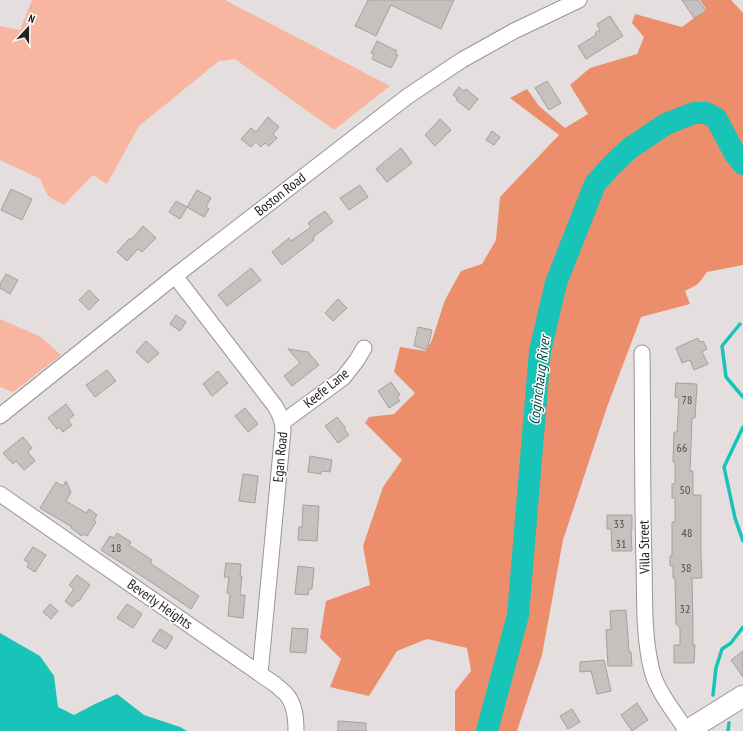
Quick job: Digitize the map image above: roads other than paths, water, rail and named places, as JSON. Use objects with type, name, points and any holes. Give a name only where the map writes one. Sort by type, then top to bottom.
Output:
[{"type":"main road","points":[[687,731],[743,696]]},
{"type":"street","name":"Boston Road","points":[[0,416],[174,276],[408,96],[468,56],[514,31],[579,0]]},
{"type":"street","name":"Egan Road","points":[[174,276],[275,406],[283,422],[260,674]]},
{"type":"street","name":"Keefe Lane","points":[[283,422],[343,378],[364,348]]},
{"type":"street","name":"Villa Street","points":[[642,353],[643,546],[645,606],[649,656],[652,672],[660,688],[687,731]]},
{"type":"street","name":"Beverly Heights","points":[[0,494],[276,685],[286,694],[293,707],[296,720],[296,731]]},
{"type":"water","points":[[0,633],[40,656],[54,676],[58,707],[74,715],[117,694],[144,715],[180,727],[187,731],[0,731]]},
{"type":"waterway","name":"Coginchaug River","points":[[487,731],[518,615],[540,351],[556,283],[595,184],[630,148],[666,124],[694,113],[706,113],[716,118],[735,154],[743,164]]},
{"type":"waterway","points":[[740,324],[722,346],[726,377],[743,397]]},
{"type":"waterway","points":[[743,427],[724,467],[735,518],[743,541]]},
{"type":"waterway","points":[[713,695],[716,668],[722,649],[731,643],[743,627]]},
{"type":"waterway","points":[[728,731],[729,723]]}]
